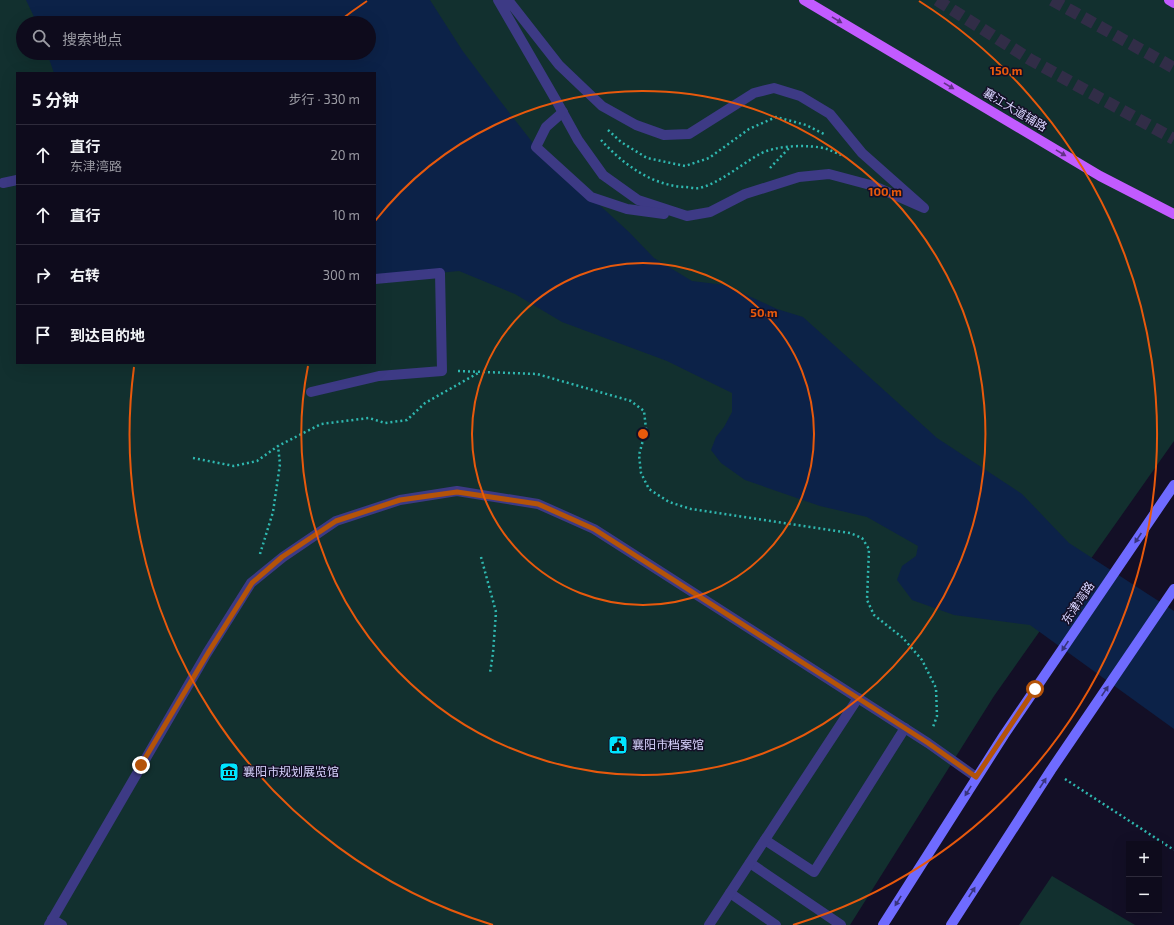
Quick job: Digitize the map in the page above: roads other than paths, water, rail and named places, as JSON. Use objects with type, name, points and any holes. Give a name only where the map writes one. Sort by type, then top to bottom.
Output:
[{"type":"main road","name":"襄江大道辅路","points":[[804,0],[1100,176],[1174,214]]},
{"type":"main road","points":[[1169,0],[1174,3]]},
{"type":"main road","name":"东津湾路","points":[[883,925],[976,777],[1174,485]]},
{"type":"main road","points":[[951,925],[1051,770],[1174,589]]},
{"type":"street","points":[[498,0],[578,140],[603,175],[638,200],[687,216]]},
{"type":"street","points":[[508,0],[559,65],[602,106],[636,125],[664,135],[690,134],[754,93],[774,88],[800,96],[830,114],[862,153],[924,208],[874,186],[829,174],[799,177],[745,194],[710,212],[687,216],[627,209],[591,197],[536,147],[546,127],[563,112]]},
{"type":"street","points":[[3,183],[16,180]]},
{"type":"street","points":[[311,392],[379,376],[442,371],[440,273],[376,279]]},
{"type":"street","points":[[62,925],[51,922],[208,653],[252,583],[282,557],[336,521],[400,500],[457,492],[538,504],[594,529],[905,728],[976,777]]},
{"type":"street","points":[[709,925],[858,698]]},
{"type":"street","points":[[765,840],[814,872],[905,728]]},
{"type":"street","points":[[750,863],[841,925]]},
{"type":"street","points":[[730,893],[776,925]]},
{"type":"water","points":[[26,0],[430,0],[462,50],[536,147],[629,232],[654,258],[692,281],[725,285],[777,309],[803,317],[937,438],[1022,494],[1069,543],[1174,611],[1174,729],[1030,625],[954,615],[912,600],[897,580],[902,566],[916,556],[918,546],[867,517],[820,506],[745,480],[721,463],[711,450],[716,437],[724,427],[732,412],[732,393],[667,361],[562,322],[515,294],[459,271],[376,279],[376,72],[54,72],[49,60],[376,60],[376,16],[34,16]]},
{"type":"tunnel","points":[[937,0],[1031,60],[1174,139]]},
{"type":"tunnel","points":[[1052,0],[1174,68]]},
{"type":"place","name":"襄阳市档案馆","points":[[618,745]]},
{"type":"place","name":"襄阳市规划展览馆","points":[[229,772]]}]
